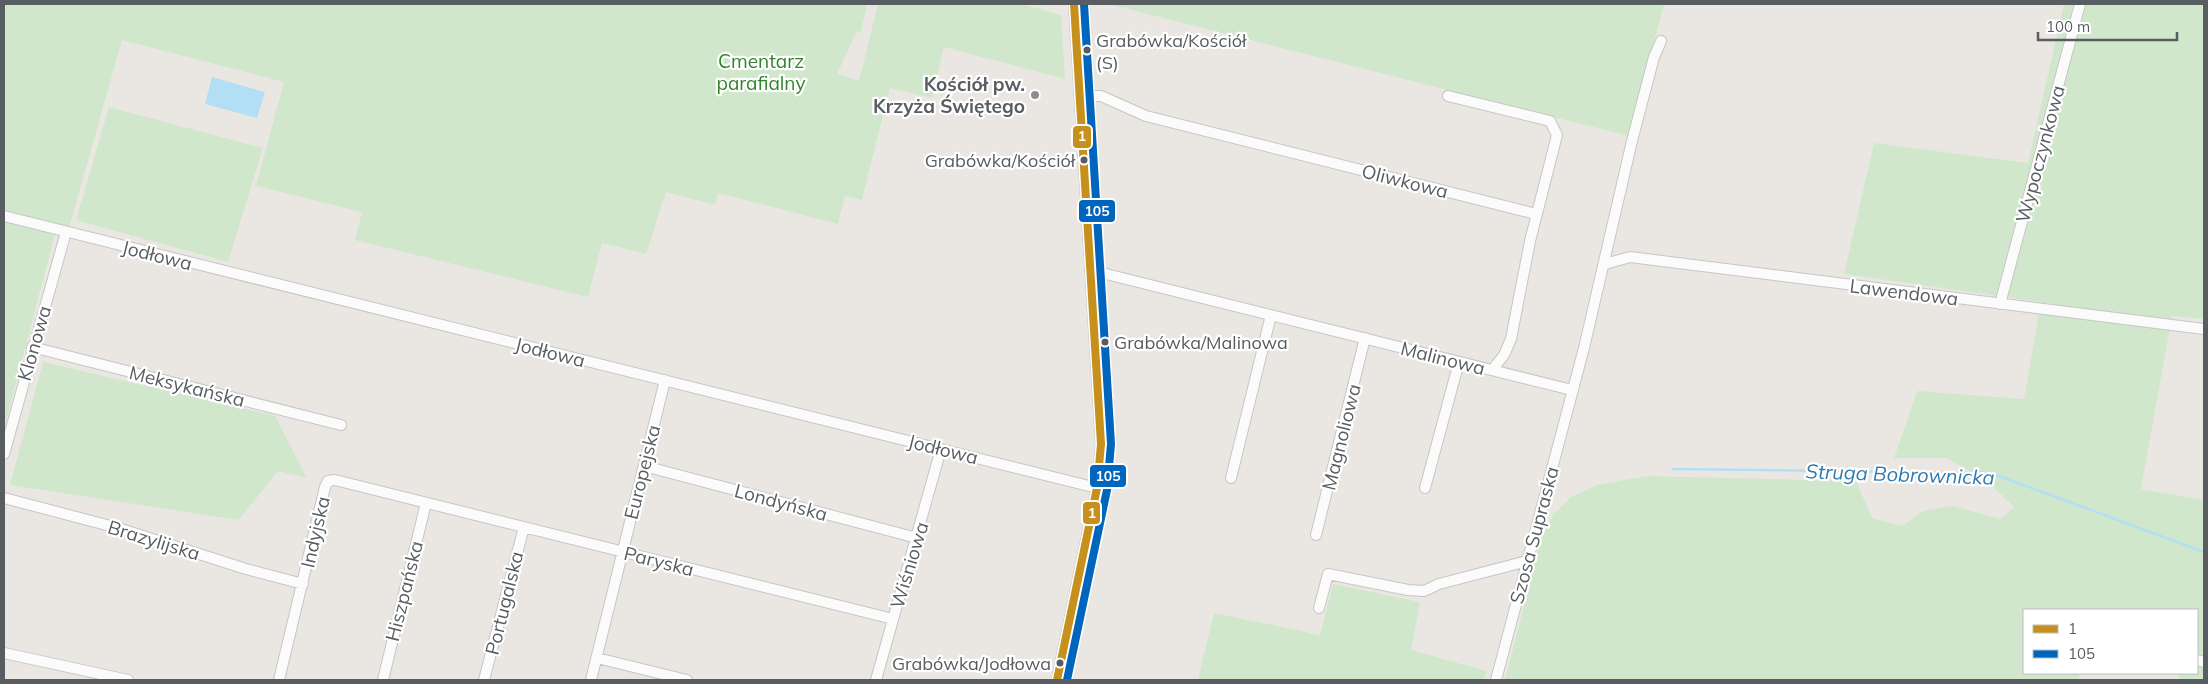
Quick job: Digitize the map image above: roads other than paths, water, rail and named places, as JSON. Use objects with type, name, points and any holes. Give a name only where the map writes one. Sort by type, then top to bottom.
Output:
[{"type":"street","points":[[1057,680],[1097,488],[1101,444],[1074,4]]},
{"type":"street","name":"Wypoczynkowa","points":[[2000,304],[2080,4]]},
{"type":"street","points":[[1572,390],[1605,264],[1606,248],[1654,57],[1661,41]]},
{"type":"street","name":"Oliwkowa","points":[[1080,96],[1101,96],[1146,116],[1536,214]]},
{"type":"street","points":[[1448,96],[1550,121],[1558,136],[1536,214],[1512,338],[1504,355],[1492,370]]},
{"type":"street","name":"Jodłowa","points":[[4,216],[1097,488]]},
{"type":"street","name":"Klonowa","points":[[4,454],[32,347],[66,232]]},
{"type":"street","name":"Lawendowa","points":[[1605,264],[1630,256],[2204,329]]},
{"type":"street","name":"Malinowa","points":[[1090,270],[1572,390]]},
{"type":"street","points":[[1232,478],[1271,315]]},
{"type":"street","name":"Magnoliowa","points":[[1316,535],[1365,338]]},
{"type":"street","name":"Meksykańska","points":[[32,347],[341,425]]},
{"type":"street","points":[[1425,488],[1459,362]]},
{"type":"street","name":"Europejska","points":[[591,680],[665,380]]},
{"type":"street","name":"Szosa Supraska","points":[[1496,680],[1572,390]]},
{"type":"street","name":"Wiśniowa","points":[[876,680],[941,449]]},
{"type":"street","name":"Londyńska","points":[[644,466],[917,538]]},
{"type":"street","name":"Indyjska","points":[[279,680],[328,481],[335,480],[426,503]]},
{"type":"street","name":"Brazylijska","points":[[4,498],[118,528],[246,569],[303,584]]},
{"type":"street","name":"Paryska","points":[[426,503],[893,619]]},
{"type":"street","name":"Hiszpańska","points":[[383,680],[426,503]]},
{"type":"street","name":"Portugalska","points":[[484,680],[524,527]]},
{"type":"street","points":[[1319,608],[1328,574],[1408,590],[1424,591],[1439,584],[1527,561]]},
{"type":"street","points":[[4,653],[128,680]]},
{"type":"street","points":[[597,658],[687,680]]},
{"type":"water","points":[[212,77],[265,92],[257,118],[205,104]]},
{"type":"waterway","name":"Struga Bobrownicka","points":[[1673,469],[1991,473],[2204,552]]},
{"type":"place","name":"Grabówka/Kościół (S)","points":[[1087,50]]},
{"type":"place","name":"Kościół pw. Krzyża Świętego","points":[[1035,95]]},
{"type":"place","name":"Grabówka/Kościół","points":[[1084,160]]},
{"type":"place","name":"Grabówka/Malinowa","points":[[1105,342]]},
{"type":"place","name":"Grabówka/Jodłowa","points":[[1060,663]]},
{"type":"park label","name":"Cmentarz parafialny","points":[[761,72]]}]
